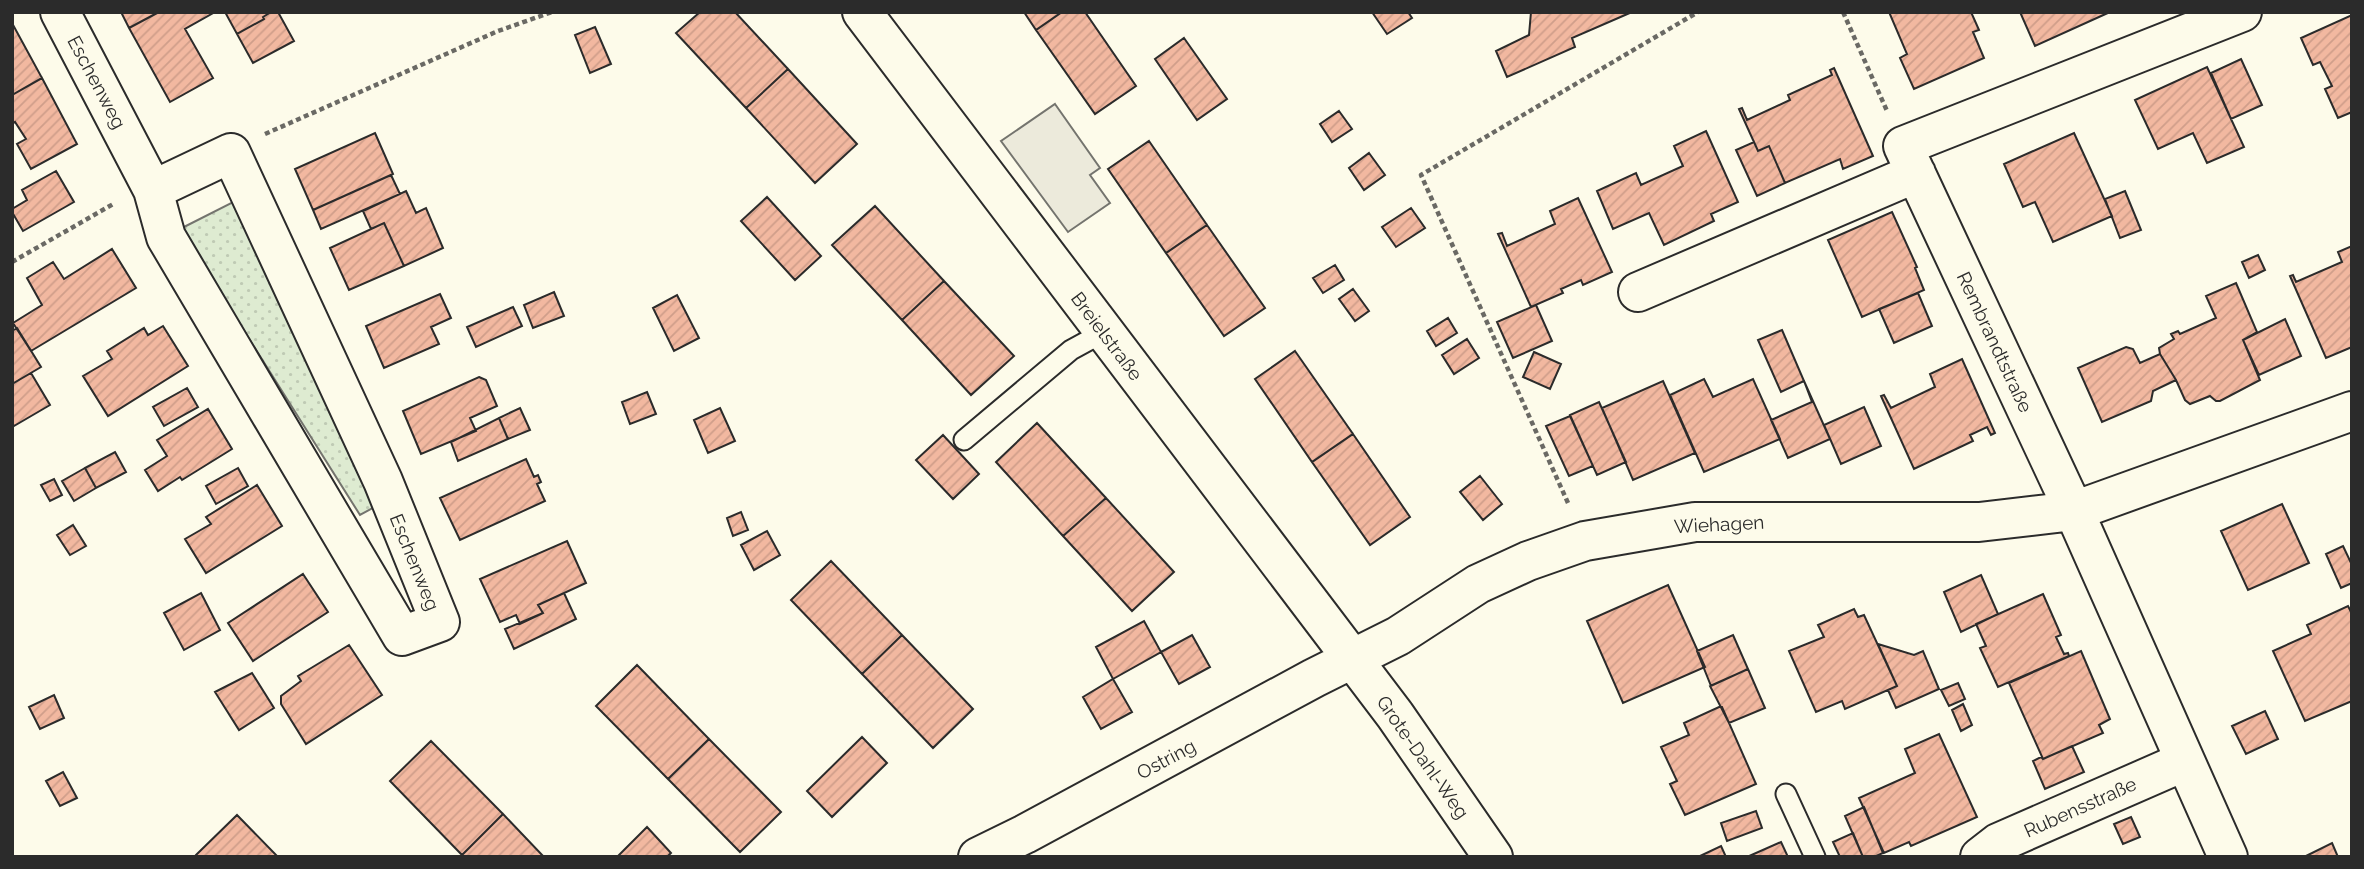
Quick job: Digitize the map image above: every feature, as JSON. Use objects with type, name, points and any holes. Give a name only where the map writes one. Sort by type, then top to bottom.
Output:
[{"type":"street","name":"Eschenweg","points":[[60,12],[153,190],[166,237],[402,636],[440,622],[383,481],[231,153]]},
{"type":"street","name":"Breielstraße","points":[[862,12],[1352,659]]},
{"type":"street","points":[[1638,292],[1909,159],[2242,12]]},
{"type":"street","points":[[153,190],[231,153]]},
{"type":"street","name":"Rembrandtstraße","points":[[1909,159],[2074,511]]},
{"type":"street","name":"Wiehagen","points":[[1352,659],[1398,636],[1478,584],[1528,561],[1585,541],[1695,522],[1979,522],[2074,511],[2352,411]]},
{"type":"street","points":[[2074,511],[2228,857]]},
{"type":"street","name":"Ostring","points":[[978,857],[1352,659]]},
{"type":"street","name":"Grote-Dahl-Weg","points":[[1352,659],[1395,715],[1493,857]]},
{"type":"street","name":"Rubensstraße","points":[[1980,857],[1998,844],[2183,761]]},
{"type":"lane","points":[[964,440],[1071,350],[1104,332]]},
{"type":"lane","points":[[1786,794],[1815,857]]},
{"type":"path","points":[[231,153],[263,135],[498,31],[552,12]]},
{"type":"path","points":[[1585,541],[1421,175],[1698,12]]},
{"type":"path","points":[[1843,12],[1909,159]]},
{"type":"path","points":[[12,262],[123,198],[153,190]]},
{"type":"green space","points":[[243,197],[380,504],[360,515],[180,229]]},
{"type":"shaded area","points":[[1055,104],[1100,168],[1090,175],[1110,203],[1068,232],[1001,141]]},
{"type":"building","points":[[121,12],[159,12],[129,28]]},
{"type":"building","points":[[159,12],[215,12],[185,29],[213,78],[170,102],[129,28]]},
{"type":"building","points":[[225,12],[271,12],[237,34]]},
{"type":"building","points":[[271,12],[278,12],[294,41],[253,63],[237,34]]},
{"type":"building","points":[[700,12],[735,12],[788,69],[746,108],[676,33]]},
{"type":"building","points":[[1024,12],[1062,12],[1036,30]]},
{"type":"building","points":[[1062,12],[1085,12],[1136,86],[1095,114],[1036,30]]},
{"type":"building","points":[[1372,12],[1408,12],[1412,18],[1387,34]]},
{"type":"building","points":[[1531,12],[1632,12],[1572,38],[1575,47],[1507,77],[1496,51],[1529,35]]},
{"type":"building","points":[[1889,12],[1971,12],[1979,30],[1973,32],[1984,58],[1914,89],[1900,58],[1907,54]]},
{"type":"building","points":[[2020,12],[2110,12],[2035,46]]},
{"type":"building","points":[[2352,15],[2352,112],[2338,118],[2325,89],[2332,86],[2320,62],[2313,65],[2301,38]]},
{"type":"building","points":[[12,23],[42,78],[12,95]]},
{"type":"building","points":[[595,27],[611,64],[590,73],[575,35]]},
{"type":"building","points":[[1184,38],[1227,99],[1197,120],[1155,59]]},
{"type":"building","points":[[2241,59],[2262,105],[2231,119],[2211,73]]},
{"type":"building","points":[[2207,67],[2244,147],[2207,163],[2193,133],[2158,149],[2135,100]]},
{"type":"building","points":[[1834,68],[1873,156],[1843,169],[1840,159],[1785,183],[1769,146],[1758,151],[1739,109],[1742,108],[1747,120],[1790,100],[1788,95],[1832,75],[1830,70]]},
{"type":"building","points":[[788,69],[857,144],[815,183],[746,108]]},
{"type":"building","points":[[42,78],[77,144],[31,169],[17,144],[26,139],[15,122],[12,124],[12,95]]},
{"type":"building","points":[[1339,111],[1352,129],[1332,142],[1320,124]]},
{"type":"building","points":[[1706,131],[1738,202],[1711,214],[1714,221],[1664,245],[1649,213],[1613,229],[1597,191],[1636,173],[1641,185],[1683,166],[1674,146]]},
{"type":"building","points":[[375,133],[393,174],[313,210],[295,169]]},
{"type":"building","points":[[2074,133],[2112,216],[2053,242],[2035,202],[2023,207],[2004,164]]},
{"type":"building","points":[[1149,141],[1207,225],[1166,253],[1108,169]]},
{"type":"building","points":[[1754,142],[1758,151],[1769,146],[1785,183],[1757,196],[1736,150]]},
{"type":"building","points":[[1369,153],[1385,175],[1364,190],[1349,168]]},
{"type":"building","points":[[56,171],[74,202],[23,231],[12,212],[12,209],[27,200],[22,190]]},
{"type":"building","points":[[391,175],[400,194],[321,229],[313,210]]},
{"type":"building","points":[[406,191],[416,213],[426,208],[443,248],[404,266],[384,223],[371,229],[363,211]]},
{"type":"building","points":[[2125,191],[2141,230],[2120,238],[2105,199]]},
{"type":"building","points":[[767,197],[821,256],[795,280],[741,221]]},
{"type":"building","points":[[1578,198],[1612,272],[1583,285],[1581,280],[1561,289],[1563,293],[1531,307],[1498,234],[1502,233],[1507,246],[1555,224],[1550,211]]},
{"type":"building","points":[[875,206],[944,281],[902,320],[832,245]]},
{"type":"building","points":[[1411,208],[1425,228],[1396,247],[1382,227]]},
{"type":"building","points":[[1892,212],[1917,267],[1915,268],[1924,290],[1862,317],[1828,240]]},
{"type":"building","points":[[384,223],[404,266],[349,290],[330,248]]},
{"type":"building","points":[[1207,225],[1265,308],[1224,336],[1166,253]]},
{"type":"building","points":[[2352,246],[2352,347],[2326,358],[2290,276],[2293,275],[2296,282],[2342,262],[2338,252]]},
{"type":"building","points":[[112,249],[136,288],[31,351],[13,323],[42,305],[27,278],[53,262],[64,279]]},
{"type":"building","points":[[2258,255],[2265,270],[2249,278],[2242,262]]},
{"type":"building","points":[[1335,265],[1344,280],[1323,293],[1313,278]]},
{"type":"building","points":[[944,281],[1014,356],[971,395],[902,320]]},
{"type":"building","points":[[2236,283],[2257,332],[2243,340],[2260,380],[2220,401],[2210,396],[2190,404],[2185,400],[2159,348],[2174,339],[2171,334],[2178,331],[2180,334],[2216,318],[2206,296]]},
{"type":"building","points":[[1353,289],[1369,311],[1355,321],[1339,299]]},
{"type":"building","points":[[554,292],[564,316],[533,328],[524,305]]},
{"type":"building","points":[[1918,293],[1932,326],[1894,343],[1879,309]]},
{"type":"building","points":[[440,294],[451,318],[431,327],[439,344],[384,368],[366,326]]},
{"type":"building","points":[[677,295],[699,338],[674,351],[653,308]]},
{"type":"building","points":[[1536,305],[1552,341],[1513,358],[1497,322]]},
{"type":"building","points":[[513,307],[522,326],[476,347],[467,327]]},
{"type":"building","points":[[1448,318],[1457,333],[1436,346],[1427,331]]},
{"type":"building","points":[[2285,319],[2301,356],[2259,375],[2243,340]]},
{"type":"building","points":[[163,326],[188,366],[108,416],[83,376],[112,359],[107,351],[144,328],[148,335]]},
{"type":"building","points":[[17,328],[41,367],[12,384],[12,331]]},
{"type":"building","points":[[1782,330],[1804,381],[1781,392],[1758,340]]},
{"type":"building","points":[[1467,339],[1479,358],[1454,374],[1442,355]]},
{"type":"building","points":[[2126,347],[2133,349],[2140,363],[2160,354],[2176,380],[2153,391],[2151,401],[2102,422],[2078,368]]},
{"type":"building","points":[[1295,351],[1353,434],[1312,462],[1255,379]]},
{"type":"building","points":[[1534,352],[1561,364],[1550,389],[1523,377]]},
{"type":"building","points":[[1962,359],[1995,433],[1991,435],[1987,427],[1970,435],[1973,441],[1914,469],[1881,396],[1884,395],[1891,408],[1935,387],[1930,374]]},
{"type":"building","points":[[31,373],[50,405],[14,426],[12,384]]},
{"type":"building","points":[[479,377],[486,380],[497,406],[470,418],[476,431],[421,454],[403,411]]},
{"type":"building","points":[[1704,379],[1713,397],[1753,379],[1780,439],[1704,472],[1670,395]]},
{"type":"building","points":[[1663,381],[1695,453],[1633,480],[1602,408]]},
{"type":"building","points":[[1804,381],[1830,439],[1788,458],[1771,420],[1812,402]]},
{"type":"building","points":[[187,388],[198,407],[164,426],[153,407]]},
{"type":"building","points":[[647,392],[656,414],[630,424],[622,402]]},
{"type":"building","points":[[1599,402],[1626,462],[1597,475],[1570,415]]},
{"type":"building","points":[[1864,407],[1881,446],[1841,464],[1824,425]]},
{"type":"building","points":[[520,408],[530,430],[508,439],[499,418]]},
{"type":"building","points":[[720,408],[735,441],[708,453],[694,420]]},
{"type":"building","points":[[208,409],[232,449],[182,480],[180,477],[158,491],[145,470],[167,456],[157,440]]},
{"type":"building","points":[[1570,416],[1593,466],[1569,476],[1546,426]]},
{"type":"building","points":[[499,418],[508,439],[458,461],[451,442]]},
{"type":"building","points":[[1037,423],[1106,498],[1063,536],[996,462]]},
{"type":"building","points":[[1353,434],[1410,517],[1370,545],[1312,462]]},
{"type":"building","points":[[943,435],[979,474],[953,499],[916,460]]},
{"type":"building","points":[[115,452],[126,472],[96,488],[85,468]]},
{"type":"building","points":[[526,459],[534,477],[538,475],[541,482],[537,484],[545,501],[460,540],[440,498]]},
{"type":"building","points":[[85,468],[96,488],[74,501],[62,481]]},
{"type":"building","points":[[238,468],[248,486],[216,504],[206,486]]},
{"type":"building","points":[[1480,476],[1502,504],[1483,520],[1460,492]]},
{"type":"building","points":[[54,479],[62,495],[50,501],[41,485]]},
{"type":"building","points":[[257,485],[282,526],[206,573],[185,539],[211,524],[206,517]]},
{"type":"building","points":[[1106,498],[1174,572],[1132,611],[1063,536]]},
{"type":"building","points":[[2282,504],[2309,563],[2248,590],[2221,531]]},
{"type":"building","points":[[741,512],[748,530],[733,536],[727,518]]},
{"type":"building","points":[[73,525],[86,546],[70,555],[57,535]]},
{"type":"building","points":[[767,531],[780,555],[754,570],[741,545]]},
{"type":"building","points":[[567,541],[586,583],[538,605],[543,613],[520,624],[516,615],[500,622],[480,579]]},
{"type":"building","points":[[2343,546],[2352,565],[2352,583],[2341,588],[2326,554]]},
{"type":"building","points":[[831,561],[902,635],[862,674],[791,600]]},
{"type":"building","points":[[303,574],[328,612],[253,661],[228,623]]},
{"type":"building","points":[[1981,575],[1998,614],[1961,632],[1944,592]]},
{"type":"building","points":[[1668,585],[1705,667],[1623,703],[1587,621]]},
{"type":"building","points":[[201,593],[220,630],[184,650],[164,613]]},
{"type":"building","points":[[564,593],[576,619],[514,649],[505,629],[543,613],[538,605]]},
{"type":"building","points":[[2043,594],[2061,635],[2056,637],[2064,654],[2068,653],[2069,656],[1998,687],[1980,648],[1986,646],[1976,624]]},
{"type":"building","points":[[2348,606],[2352,614],[2352,701],[2305,721],[2273,651],[2311,634],[2307,625]]},
{"type":"building","points":[[1854,609],[1858,617],[1864,615],[1897,686],[1845,709],[1842,701],[1816,712],[1789,651],[1824,637],[1818,625]]},
{"type":"building","points":[[1144,621],[1161,652],[1113,679],[1096,647]]},
{"type":"building","points":[[902,635],[973,709],[933,748],[862,674]]},
{"type":"building","points":[[1192,635],[1210,667],[1179,684],[1161,652]]},
{"type":"building","points":[[1733,635],[1748,669],[1711,686],[1697,651]]},
{"type":"building","points":[[1878,644],[1914,655],[1923,651],[1939,689],[1896,708],[1888,690],[1897,686]]},
{"type":"building","points":[[349,645],[382,695],[306,744],[281,704],[281,696],[301,681],[298,676]]},
{"type":"building","points":[[2081,651],[2110,719],[2099,725],[2103,733],[2043,759],[2009,683]]},
{"type":"building","points":[[637,665],[709,739],[668,779],[596,706]]},
{"type":"building","points":[[1748,669],[1765,708],[1729,723],[1710,686]]},
{"type":"building","points":[[252,673],[274,708],[239,730],[215,692]]},
{"type":"building","points":[[1113,679],[1132,712],[1101,729],[1083,697]]},
{"type":"building","points":[[1958,683],[1965,699],[1949,706],[1941,690]]},
{"type":"building","points":[[54,695],[64,718],[40,729],[29,707]]},
{"type":"building","points":[[1963,704],[1972,725],[1961,731],[1952,710]]},
{"type":"building","points":[[1722,707],[1756,784],[1685,815],[1670,784],[1677,781],[1661,747],[1689,735],[1684,723]]},
{"type":"building","points":[[2265,711],[2278,739],[2246,754],[2232,726]]},
{"type":"building","points":[[1939,734],[1977,817],[1911,846],[1909,842],[1884,853],[1859,798],[1915,773],[1905,749]]},
{"type":"building","points":[[862,737],[887,763],[832,817],[807,791]]},
{"type":"building","points":[[709,739],[781,812],[740,852],[668,779]]},
{"type":"building","points":[[431,741],[503,814],[462,855],[390,781]]},
{"type":"building","points":[[2072,746],[2084,772],[2045,789],[2033,761]]},
{"type":"building","points":[[63,772],[77,798],[60,806],[46,781]]},
{"type":"building","points":[[1864,807],[1883,853],[1874,857],[1863,857],[1845,816]]},
{"type":"building","points":[[1756,811],[1762,828],[1727,841],[1721,823]]},
{"type":"building","points":[[503,814],[544,857],[462,855]]},
{"type":"building","points":[[237,815],[278,857],[197,857],[196,855]]},
{"type":"building","points":[[2131,817],[2140,837],[2123,844],[2114,824]]},
{"type":"building","points":[[647,827],[671,853],[667,857],[617,857]]},
{"type":"building","points":[[1853,833],[1863,857],[1840,857],[1833,842]]},
{"type":"building","points":[[1781,842],[1788,857],[1747,857]]},
{"type":"building","points":[[2332,843],[2338,857],[2304,857]]},
{"type":"building","points":[[1721,846],[1726,857],[1698,857]]}]
